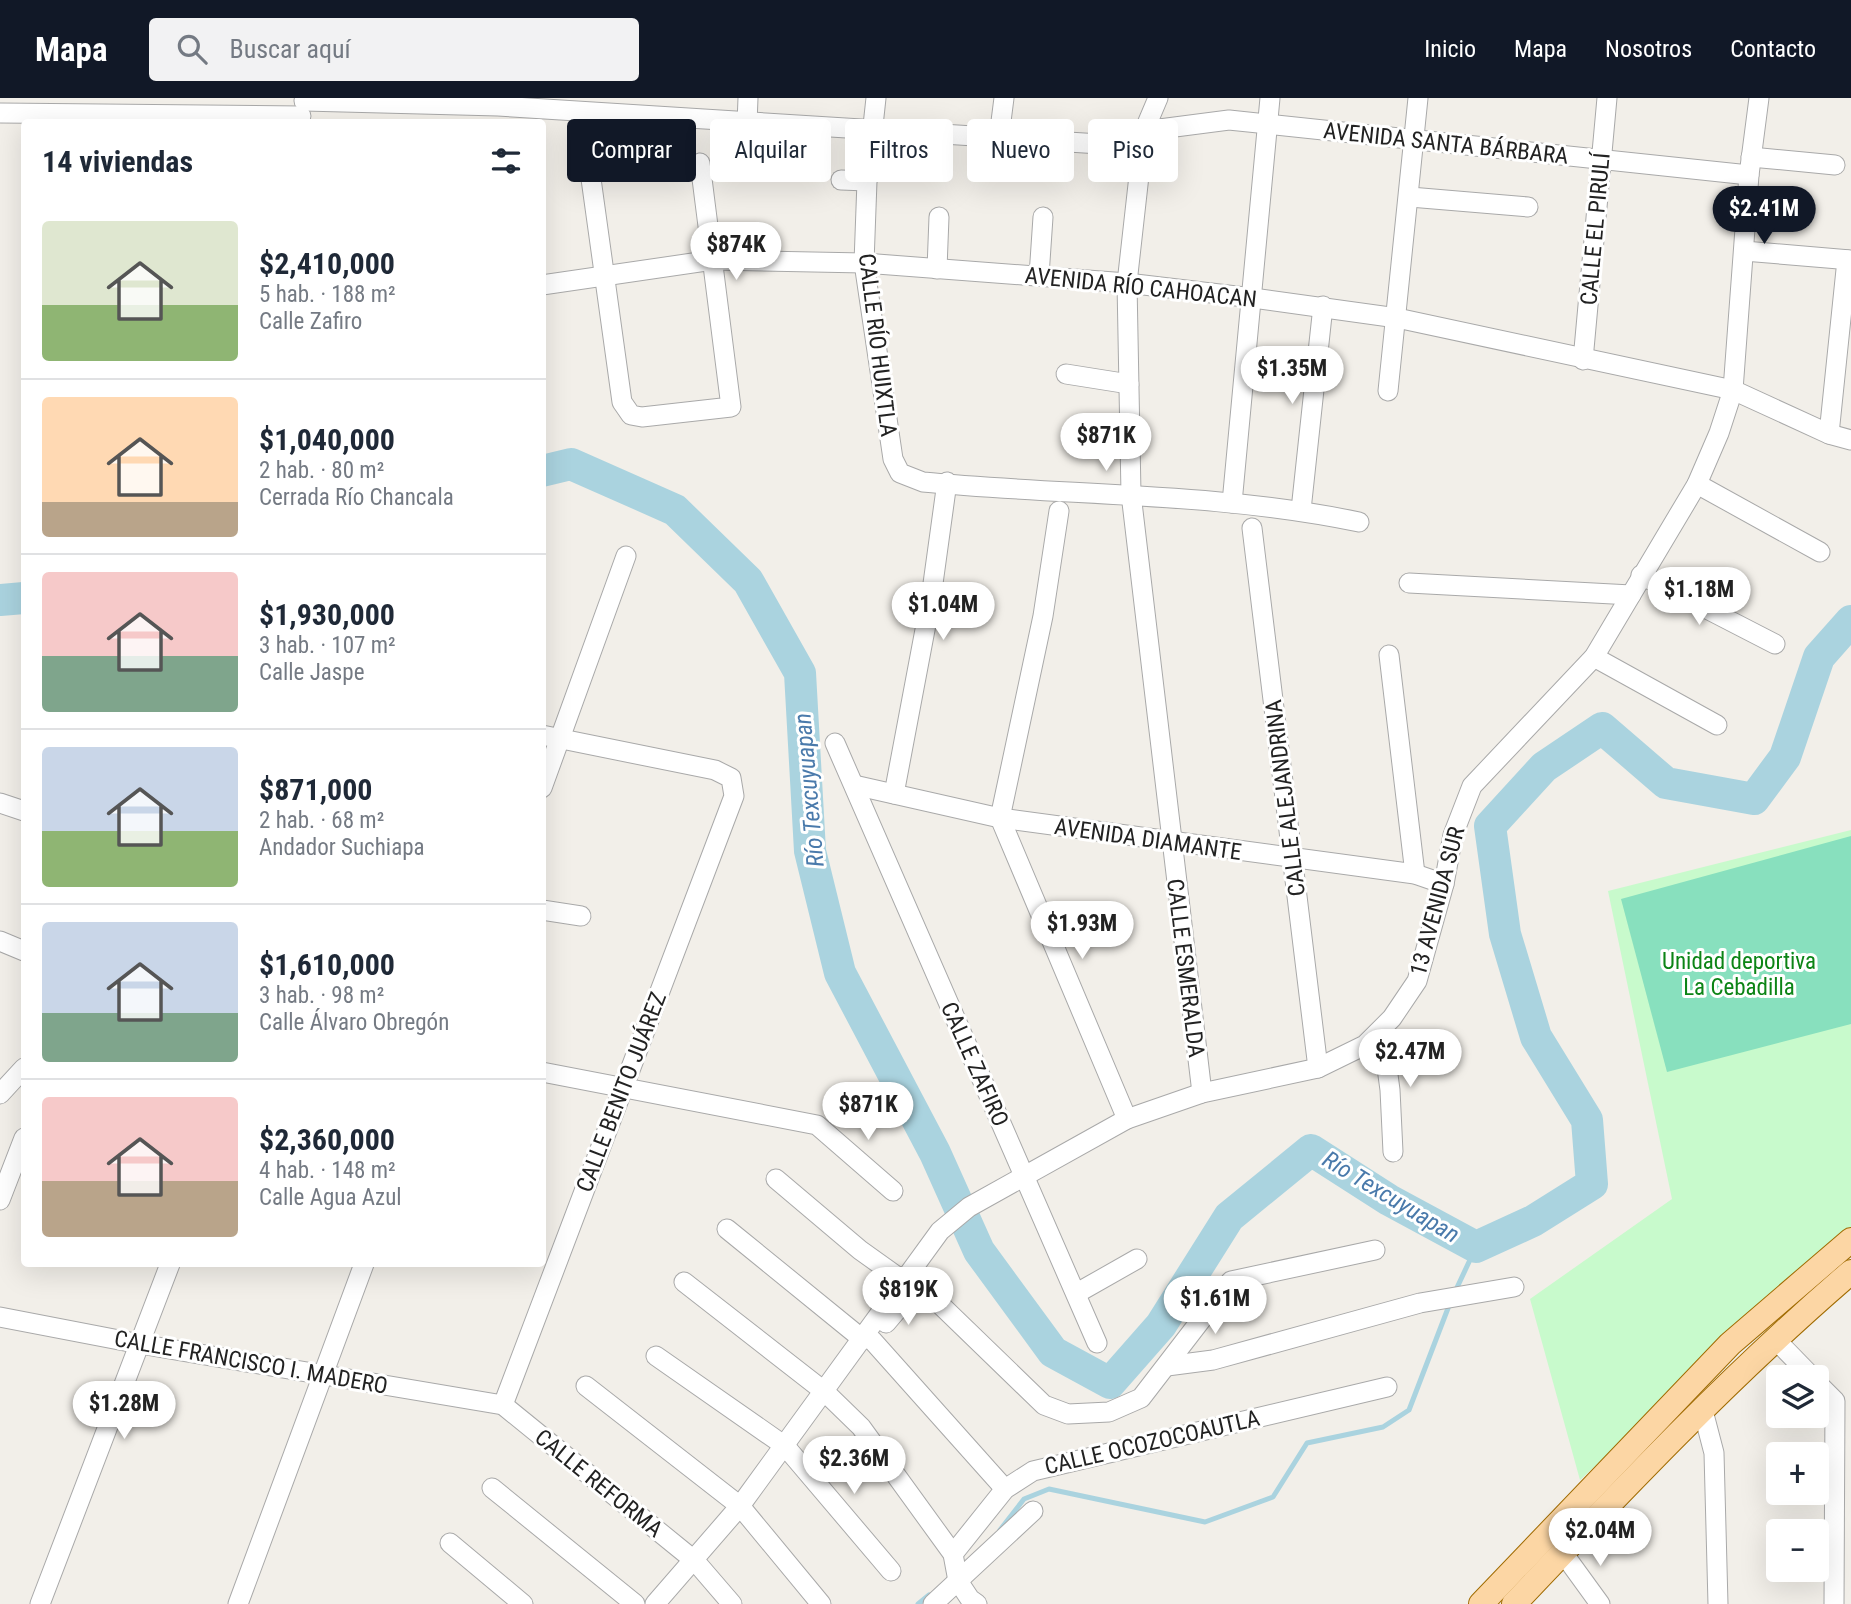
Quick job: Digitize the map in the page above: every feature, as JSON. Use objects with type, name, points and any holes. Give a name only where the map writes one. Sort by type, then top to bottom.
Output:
[{"type":"main road","points":[[1481,1604],[1730,1343],[1851,1240]]},
{"type":"main road","points":[[1514,1604],[1702,1407],[1774,1338],[1851,1272]]},
{"type":"street","points":[[747,119],[748,98]]},
{"type":"street","name":"CALLE RÍO HUIXTLA","points":[[874,119],[876,98]]},
{"type":"street","points":[[1001,119],[1004,98]]},
{"type":"street","name":"CALLE ESMERALDA","points":[[1149,119],[1158,98]]},
{"type":"street","points":[[1232,503],[1270,98]]},
{"type":"street","points":[[1388,391],[1398,318],[1418,98]]},
{"type":"street","name":"CALLE EL PIRULÍ","points":[[1583,360],[1607,98]]},
{"type":"street","name":"13 AVENIDA SUR","points":[[655,1604],[740,1506],[910,1282],[940,1231],[969,1207],[1127,1119],[1202,1093],[1318,1068],[1364,1045],[1382,1030],[1417,981],[1444,884],[1453,835],[1472,786],[1594,657],[1697,484],[1719,433],[1733,390],[1750,166],[1759,98]]},
{"type":"street","name":"AVENIDA SANTA BÁRBARA","points":[[0,113],[303,109],[498,102],[622,106],[712,119]]},
{"type":"street","name":"AVENIDA SANTA BÁRBARA","points":[[1178,127],[1229,120],[1602,159],[1750,166],[1835,165]]},
{"type":"street","points":[[591,182],[622,402],[631,415],[663,415],[730,407],[700,163]]},
{"type":"street","points":[[841,180],[845,180]]},
{"type":"street","name":"CALLE RÍO HUIXTLA","points":[[867,182],[864,263],[893,459],[900,473],[923,482],[947,482]]},
{"type":"street","name":"CALLE ESMERALDA","points":[[1138,182],[1127,283],[1131,494],[1202,1093]]},
{"type":"street","points":[[1410,197],[1528,207]]},
{"type":"street","points":[[937,268],[939,217]]},
{"type":"street","points":[[1039,276],[1043,217]]},
{"type":"street","points":[[1744,251],[1849,260],[1829,434]]},
{"type":"street","name":"AVENIDA RÍO CAHOACAN","points":[[546,284],[713,260],[864,263],[1127,283],[1323,306],[1398,318],[1583,360],[1733,390],[1829,434],[1851,440]]},
{"type":"street","points":[[1301,510],[1323,306]]},
{"type":"street","points":[[1066,374],[1129,384]]},
{"type":"street","points":[[894,794],[931,598],[947,482],[1232,503],[1301,510],[1359,522]]},
{"type":"street","points":[[1697,484],[1820,552]]},
{"type":"street","points":[[1059,511],[1043,616],[1000,818],[1127,1119]]},
{"type":"street","name":"CALLE ALEJANDRINA","points":[[1252,528],[1318,1068]]},
{"type":"street","points":[[546,768],[552,737],[626,556]]},
{"type":"street","points":[[1642,575],[1775,644]]},
{"type":"street","points":[[1409,583],[1631,595]]},
{"type":"street","points":[[1390,655],[1415,874]]},
{"type":"street","points":[[1594,657],[1717,725]]},
{"type":"street","name":"CALLE BENITO JUÁREZ","points":[[503,1405],[734,796],[731,779],[715,770],[552,737]]},
{"type":"street","name":"CALLE ZAFIRO","points":[[835,743],[1097,1343]]},
{"type":"street","name":"AVENIDA DIAMANTE","points":[[853,785],[1000,818],[1415,874],[1444,884]]},
{"type":"street","points":[[0,803],[21,810]]},
{"type":"street","points":[[546,911],[582,916]]},
{"type":"street","points":[[0,942],[21,950]]},
{"type":"street","points":[[1382,1030],[1390,1090],[1393,1152]]},
{"type":"street","points":[[0,1094],[21,1071]]},
{"type":"street","points":[[546,1073],[817,1125],[893,1191]]},
{"type":"street","points":[[0,1200],[21,1146]]},
{"type":"street","points":[[776,1179],[860,1250],[910,1282],[1044,1405],[1068,1414],[1109,1412],[1141,1398],[1231,1281],[1375,1250]]},
{"type":"street","points":[[727,1229],[866,1339],[1005,1489]]},
{"type":"street","points":[[1077,1293],[1137,1259]]},
{"type":"street","points":[[40,1604],[169,1267]]},
{"type":"street","points":[[238,1604],[362,1267]]},
{"type":"street","points":[[684,1282],[825,1392],[861,1427],[953,1555],[958,1581],[977,1604]]},
{"type":"street","points":[[1167,1366],[1213,1360],[1420,1303],[1514,1287]]},
{"type":"street","name":"CALLE FRANCISCO I. MADERO","points":[[0,1317],[140,1344],[503,1405]]},
{"type":"street","points":[[1774,1338],[1800,1365]]},
{"type":"street","points":[[656,1356],[785,1446],[891,1571]]},
{"type":"street","points":[[586,1386],[740,1506],[821,1604]]},
{"type":"street","name":"CALLE OCOZOCOAUTLA","points":[[953,1555],[1005,1489],[1033,1471],[1387,1387]]},
{"type":"street","points":[[1829,1395],[1835,1401],[1835,1604]]},
{"type":"street","name":"CALLE REFORMA","points":[[503,1405],[695,1561],[732,1604]]},
{"type":"street","points":[[1702,1407],[1714,1453],[1718,1604]]},
{"type":"street","points":[[492,1488],[635,1604]]},
{"type":"street","points":[[933,1604],[1033,1511]]},
{"type":"street","points":[[450,1542],[523,1604]]},
{"type":"street","points":[[1563,1553],[1600,1604]]},
{"type":"green space","name":"Unidad deportiva La Cebadilla","points":[[1851,830],[1851,1229],[1580,1480],[1530,1299],[1672,1199],[1608,891]]},
{"type":"green space","points":[[1851,836],[1851,1024],[1667,1072],[1621,899]]},
{"type":"waterway","name":"Río Texcuyuapan","points":[[546,470],[571,464],[675,510],[748,581],[800,673],[810,851],[840,973],[935,1153],[979,1251],[1053,1352],[1110,1383],[1161,1325],[1229,1217],[1311,1150],[1389,1200],[1476,1247],[1533,1221],[1592,1184],[1587,1120],[1536,1037],[1505,934],[1490,826],[1544,767],[1602,728],[1666,783],[1754,799],[1785,757],[1819,657],[1851,621]]},
{"type":"waterway","name":"Río Texcuyuapan","points":[[0,600],[21,598]]},
{"type":"waterway","points":[[1454,1294],[1476,1247]]},
{"type":"waterway","points":[[1000,1530],[1024,1499],[1049,1489],[1205,1522],[1273,1497],[1307,1443],[1383,1427],[1409,1410],[1450,1303]]},
{"type":"waterway","points":[[918,1604],[929,1595]]}]
